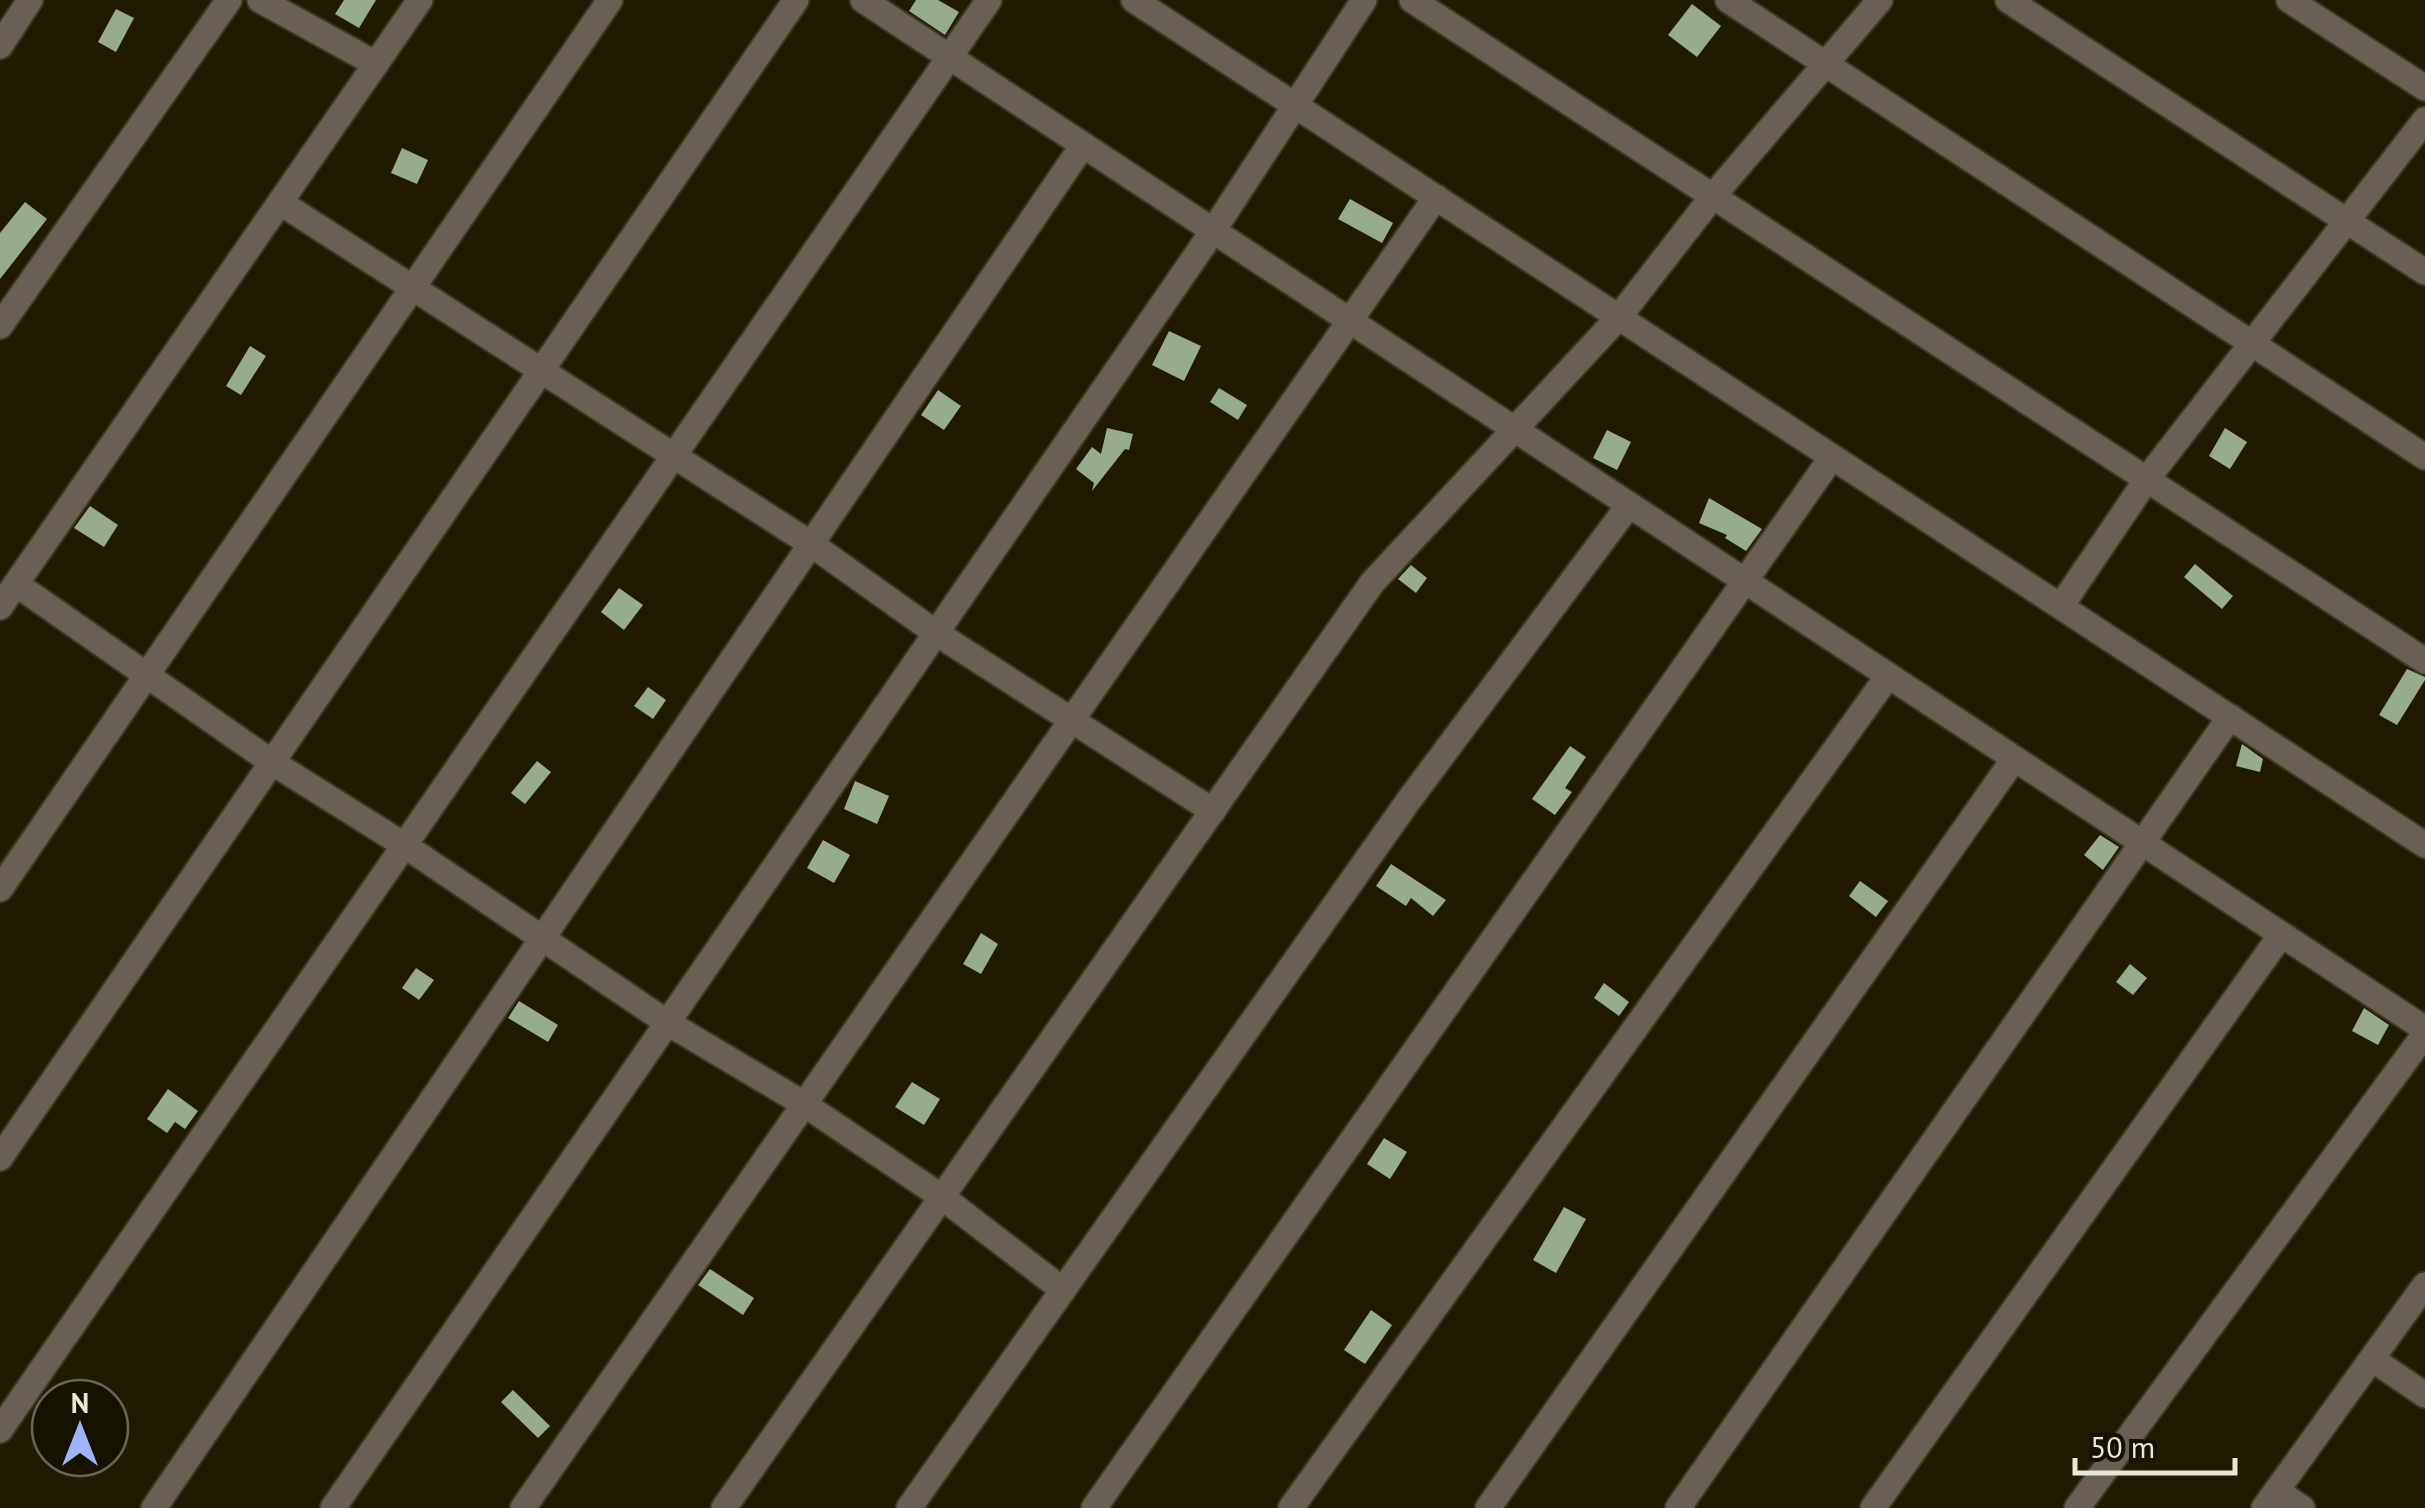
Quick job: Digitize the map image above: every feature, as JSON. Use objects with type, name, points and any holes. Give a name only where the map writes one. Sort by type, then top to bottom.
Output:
[{"type":"street","points":[[0,46],[30,0]]},
{"type":"street","points":[[0,326],[229,0]]},
{"type":"street","points":[[260,0],[376,64]]},
{"type":"street","points":[[0,608],[420,0]]},
{"type":"street","points":[[0,888],[610,0]]},
{"type":"street","points":[[0,1158],[796,0]]},
{"type":"street","points":[[862,0],[2425,1032],[2077,1508]]},
{"type":"street","points":[[0,1430],[989,0]]},
{"type":"street","points":[[1134,0],[2425,845]]},
{"type":"street","points":[[333,1508],[1213,232],[1364,0]]},
{"type":"street","points":[[1412,0],[2425,660]]},
{"type":"street","points":[[1728,0],[2425,457]]},
{"type":"street","points":[[724,1508],[1372,583],[1619,317],[1713,196],[1880,0]]},
{"type":"street","points":[[2008,0],[2425,272]]},
{"type":"street","points":[[2289,0],[2425,88]]},
{"type":"street","points":[[2061,606],[2147,479],[2425,120]]},
{"type":"street","points":[[154,1508],[1083,145]]},
{"type":"street","points":[[523,1508],[1436,197]]},
{"type":"street","points":[[282,203],[811,544],[936,633],[1212,811]]},
{"type":"street","points":[[1094,1508],[1832,456]]},
{"type":"street","points":[[908,1508],[1409,800],[1629,505]]},
{"type":"street","points":[[16,584],[270,761],[404,845],[668,1023],[804,1104],[942,1198],[1062,1290]]},
{"type":"street","points":[[1291,1508],[1888,676]]},
{"type":"street","points":[[1678,1508],[2230,717]]},
{"type":"street","points":[[1488,1508],[2014,758]]},
{"type":"street","points":[[1873,1508],[2281,934]]},
{"type":"street","points":[[2302,1508],[2271,1500],[2425,1285]]},
{"type":"street","points":[[2372,1359],[2425,1395]]},
{"type":"building","points":[[344,0],[376,0],[359,28],[335,14]]},
{"type":"building","points":[[916,0],[938,0],[959,12],[945,35],[909,11]]},
{"type":"building","points":[[1692,4],[1721,26],[1697,57],[1668,35]]},
{"type":"building","points":[[116,9],[134,18],[116,52],[98,42]]},
{"type":"building","points":[[402,148],[428,160],[417,184],[391,173]]},
{"type":"building","points":[[1350,199],[1393,223],[1382,243],[1338,219]]},
{"type":"building","points":[[25,202],[47,219],[0,279],[0,233]]},
{"type":"building","points":[[1169,331],[1201,346],[1184,381],[1152,365]]},
{"type":"building","points":[[250,346],[266,356],[241,395],[226,386]]},
{"type":"building","points":[[1219,388],[1247,405],[1238,420],[1210,402]]},
{"type":"building","points":[[938,390],[961,406],[944,430],[921,415]]},
{"type":"building","points":[[1107,428],[1133,434],[1129,450],[1125,449],[1092,491],[1094,483],[1076,469],[1092,447],[1101,454]]},
{"type":"building","points":[[2225,428],[2247,442],[2230,469],[2209,456]]},
{"type":"building","points":[[1607,430],[1631,442],[1617,470],[1593,458]]},
{"type":"building","points":[[1709,498],[1762,529],[1746,551],[1725,538],[1727,535],[1699,523]]},
{"type":"building","points":[[90,506],[118,525],[104,547],[74,528]]},
{"type":"building","points":[[2195,564],[2233,596],[2222,609],[2184,577]]},
{"type":"building","points":[[1411,565],[1427,578],[1416,593],[1398,579]]},
{"type":"building","points":[[619,588],[643,605],[624,630],[601,612]]},
{"type":"building","points":[[2407,669],[2425,680],[2397,725],[2379,715]]},
{"type":"building","points":[[648,687],[666,700],[653,719],[634,706]]},
{"type":"building","points":[[2242,744],[2263,759],[2260,772],[2236,766]]},
{"type":"building","points":[[1570,746],[1586,757],[1565,788],[1572,792],[1555,815],[1532,799]]},
{"type":"building","points":[[537,761],[551,772],[525,804],[511,793]]},
{"type":"building","points":[[855,781],[889,796],[877,824],[844,809]]},
{"type":"building","points":[[2100,835],[2119,847],[2103,870],[2084,855]]},
{"type":"building","points":[[823,840],[850,855],[834,883],[807,868]]},
{"type":"building","points":[[1391,864],[1446,900],[1433,916],[1411,898],[1406,906],[1376,886]]},
{"type":"building","points":[[1860,881],[1888,901],[1876,917],[1849,896]]},
{"type":"building","points":[[981,933],[998,944],[981,974],[963,964]]},
{"type":"building","points":[[2130,964],[2147,978],[2133,995],[2116,982]]},
{"type":"building","points":[[416,968],[434,980],[419,1000],[402,988]]},
{"type":"building","points":[[1604,983],[1629,1002],[1619,1016],[1594,998]]},
{"type":"building","points":[[519,1001],[558,1025],[548,1042],[508,1018]]},
{"type":"building","points":[[2364,1008],[2389,1025],[2378,1045],[2352,1031]]},
{"type":"building","points":[[912,1082],[940,1099],[924,1125],[895,1107]]},
{"type":"building","points":[[168,1089],[198,1111],[185,1129],[175,1122],[167,1133],[147,1119]]},
{"type":"building","points":[[1384,1138],[1407,1152],[1390,1179],[1367,1164]]},
{"type":"building","points":[[1564,1207],[1586,1219],[1556,1273],[1533,1260]]},
{"type":"building","points":[[710,1269],[754,1298],[743,1315],[698,1285]]},
{"type":"building","points":[[1371,1310],[1392,1325],[1365,1364],[1344,1350]]},
{"type":"building","points":[[513,1390],[550,1426],[538,1438],[501,1402]]}]
